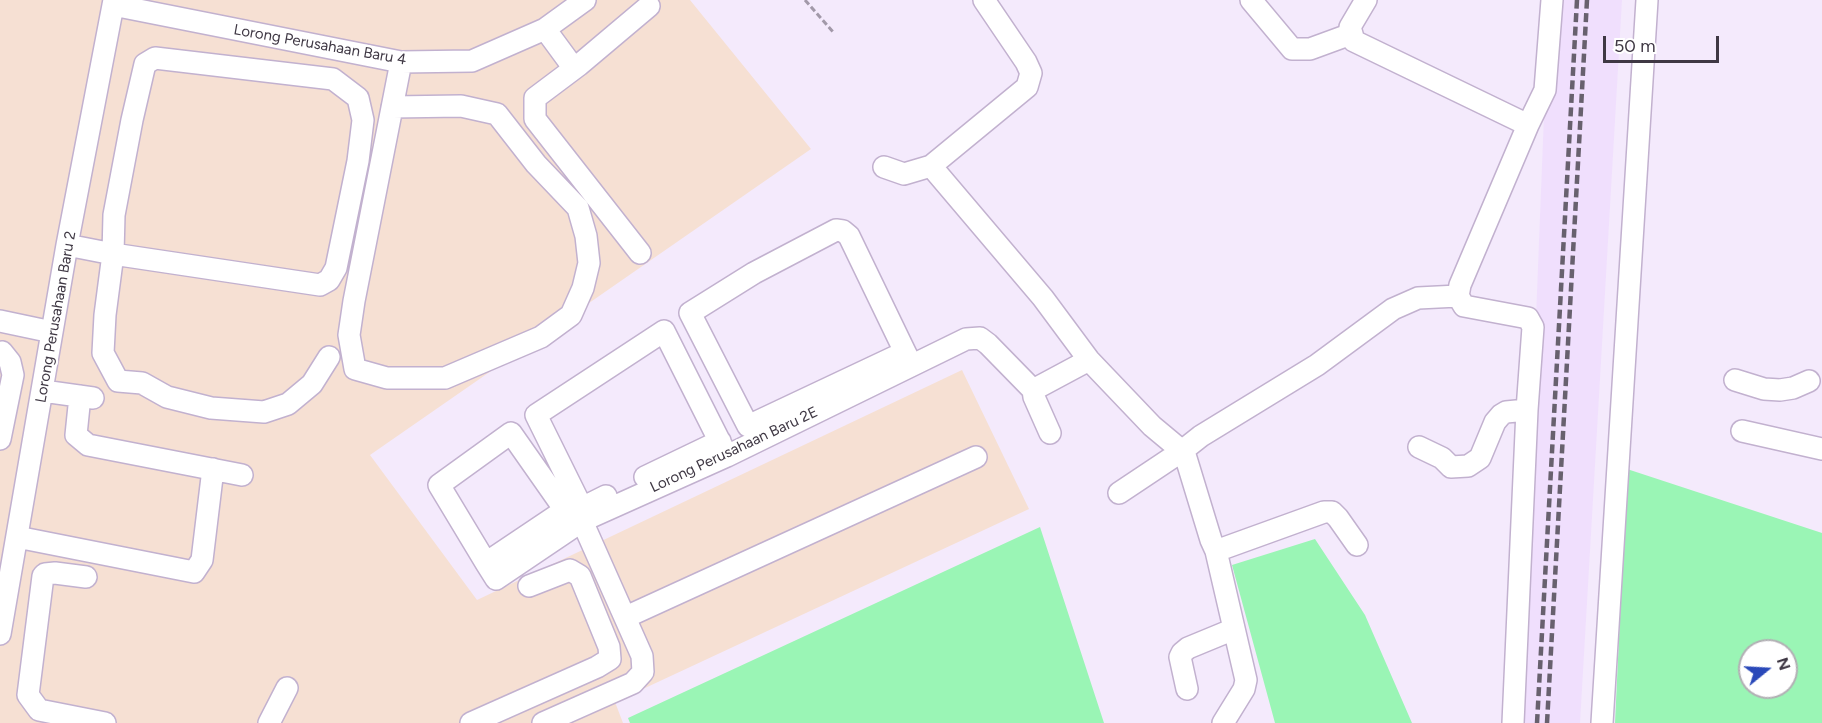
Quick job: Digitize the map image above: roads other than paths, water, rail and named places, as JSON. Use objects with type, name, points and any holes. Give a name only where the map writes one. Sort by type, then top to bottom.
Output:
[{"type":"street","name":"Lorong Perusahaan Baru 4","points":[[113,3],[401,62],[472,61],[545,29],[585,0]]},
{"type":"street","points":[[884,167],[904,174],[931,166],[1027,87],[1031,73],[1026,62],[984,0]]},
{"type":"street","points":[[1251,0],[1292,49],[1310,49],[1351,34]]},
{"type":"street","points":[[1366,0],[1350,27],[1354,41],[1528,125]]},
{"type":"street","points":[[1513,723],[1527,410],[1533,327],[1528,318],[1464,306],[1458,296],[1460,285],[1545,90],[1552,0]]},
{"type":"street","points":[[1602,723],[1618,435],[1650,2]]},
{"type":"street","name":"Lorong Perusahaan Baru 2","points":[[0,634],[67,245],[113,3]]},
{"type":"street","points":[[640,253],[535,119],[535,98],[649,6]]},
{"type":"street","points":[[545,29],[570,63],[579,64]]},
{"type":"street","points":[[67,245],[112,254],[320,285],[330,280],[336,268],[358,161],[363,120],[358,98],[333,79],[155,58],[145,64],[114,216],[112,254],[103,353],[118,381],[142,383],[167,397],[211,408],[264,412],[288,404],[312,384],[329,357]]},
{"type":"street","points":[[392,107],[461,106],[497,114],[536,164],[578,208],[586,236],[589,263],[583,288],[572,315],[541,337],[444,378],[387,378],[355,369],[349,335],[352,313],[392,107],[401,62]]},
{"type":"street","points":[[931,166],[1043,298],[1089,360],[1186,458],[1216,551],[1246,680],[1244,689],[1222,723]]},
{"type":"street","points":[[836,230],[843,231],[849,236],[908,358],[748,426],[690,313],[754,273],[836,230]]},
{"type":"street","points":[[1119,493],[1182,452],[1201,436],[1317,365],[1393,309],[1418,298],[1458,296]]},
{"type":"street","points":[[0,439],[13,375],[10,362],[1,352],[4,322],[52,332]]},
{"type":"street","points":[[664,331],[723,448],[582,508],[536,415],[664,331]]},
{"type":"street","name":"Lorong Perusahaan Baru 2E","points":[[491,571],[723,448],[908,358],[966,339],[980,338],[1033,390]]},
{"type":"street","points":[[1050,433],[1033,390],[1089,360]]},
{"type":"street","points":[[1735,380],[1764,389],[1780,390],[1793,388],[1809,381]]},
{"type":"street","points":[[43,391],[87,397],[76,435],[88,445],[242,475]]},
{"type":"street","points":[[1419,447],[1442,458],[1451,467],[1468,466],[1480,458],[1495,422],[1501,415],[1506,411],[1527,410]]},
{"type":"street","points":[[1742,431],[1822,449]]},
{"type":"street","points":[[511,433],[565,510],[491,571],[439,485],[511,433]]},
{"type":"street","points":[[626,617],[976,457]]},
{"type":"street","points":[[17,537],[194,572],[202,560],[213,469]]},
{"type":"street","points":[[1216,551],[1324,512],[1332,512],[1357,545]]},
{"type":"street","points":[[553,721],[633,683],[643,672],[642,656],[582,521]]},
{"type":"street","points":[[471,723],[597,667],[610,659],[609,647],[580,576],[570,570],[529,586]]},
{"type":"street","points":[[86,578],[51,573],[43,576],[28,695],[39,710],[105,723]]},
{"type":"street","points":[[1187,689],[1180,657],[1182,653],[1188,648],[1234,629]]},
{"type":"street","points":[[269,723],[287,688]]},
{"type":"railway","points":[[1537,723],[1577,0]]},
{"type":"railway","points":[[1547,723],[1587,0]]}]
